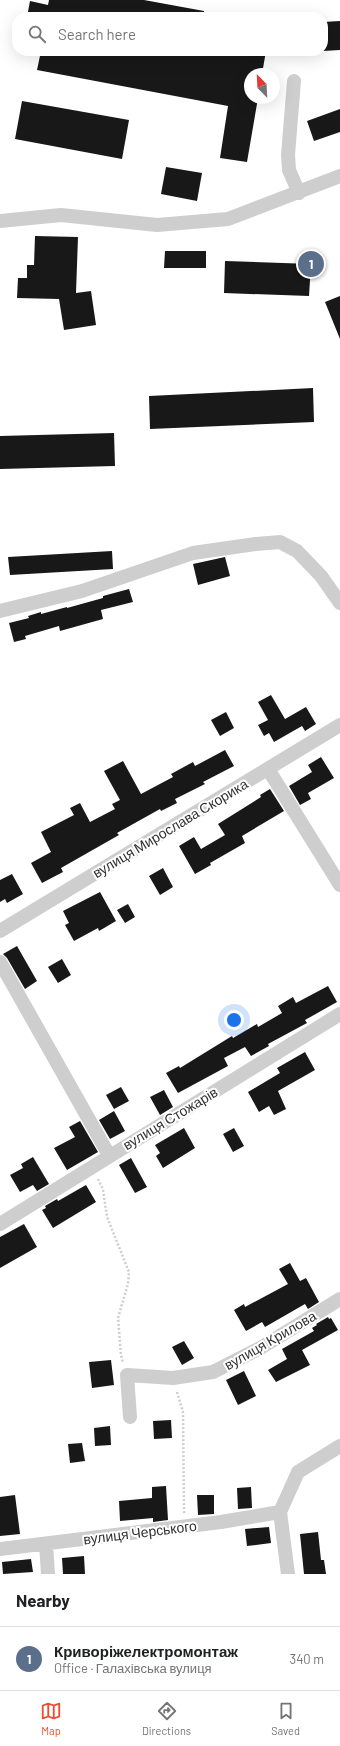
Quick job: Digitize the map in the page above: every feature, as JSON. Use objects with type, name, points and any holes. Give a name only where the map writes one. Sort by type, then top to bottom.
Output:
[{"type":"street","points":[[294,81],[288,155],[289,170],[299,193]]},
{"type":"street","points":[[0,222],[61,215],[157,225],[221,220],[228,219],[299,193],[340,176]]},
{"type":"street","points":[[0,611],[82,591],[193,553],[280,542],[297,552],[321,576],[340,603]]},
{"type":"street","name":"вулиця Мирослава Скорика","points":[[0,931],[340,725]]},
{"type":"street","points":[[268,769],[340,885]]},
{"type":"street","points":[[0,962],[109,1155]]},
{"type":"street","name":"вулиця Стожарів","points":[[0,1224],[91,1166],[340,1014]]},
{"type":"street","name":"вулиця Крилова","points":[[126,1375],[173,1378],[213,1372],[262,1347],[340,1299]]},
{"type":"street","points":[[126,1375],[130,1417]]},
{"type":"street","points":[[288,1574],[280,1512],[298,1472],[340,1446]]},
{"type":"street","name":"вулиця Черського","points":[[0,1549],[184,1526],[280,1512]]},
{"type":"street","points":[[46,1544],[48,1574]]},
{"type":"path","points":[[91,1166],[103,1190],[108,1216],[129,1272],[128,1284],[118,1318],[121,1355],[126,1375]]},
{"type":"path","points":[[173,1378],[183,1412],[184,1526]]},
{"type":"building","points":[[49,0],[144,0],[204,11],[28,12],[30,1],[48,5]]},
{"type":"building","points":[[340,21],[340,50],[328,51],[328,22]]},
{"type":"building","points":[[40,56],[265,56],[263,68],[244,68],[244,104],[257,104],[247,162],[220,158],[228,106],[37,70]]},
{"type":"building","points":[[22,101],[129,120],[122,159],[15,139]]},
{"type":"building","points":[[340,109],[340,132],[314,141],[307,121]]},
{"type":"building","points":[[166,167],[202,173],[197,201],[161,194]]},
{"type":"building","points":[[35,236],[78,237],[76,293],[91,291],[96,325],[64,330],[59,299],[17,298],[18,278],[27,278],[27,265],[34,265]]},
{"type":"building","points":[[165,251],[206,251],[206,268],[164,268]]},
{"type":"building","points":[[225,261],[311,264],[309,296],[224,293]]},
{"type":"building","points":[[340,296],[340,339],[325,302]]},
{"type":"building","points":[[313,388],[314,422],[150,429],[149,396]]},
{"type":"building","points":[[114,433],[115,466],[0,469],[0,436]]},
{"type":"building","points":[[112,551],[113,569],[10,575],[8,557]]},
{"type":"building","points":[[225,557],[230,576],[198,585],[193,564]]},
{"type":"building","points":[[129,589],[133,602],[101,610],[103,619],[60,631],[59,626],[25,636],[26,639],[14,642],[9,623],[29,618],[28,616],[41,612],[41,614],[67,608]]},
{"type":"building","points":[[271,695],[285,719],[306,707],[316,724],[305,731],[302,726],[274,742],[269,733],[264,736],[258,725],[268,720],[258,702]]},
{"type":"building","points":[[226,712],[234,728],[220,736],[211,720]]},
{"type":"building","points":[[225,750],[234,766],[203,782],[205,784],[175,799],[177,803],[161,811],[160,809],[117,833],[119,835],[61,868],[63,872],[42,883],[31,863],[51,852],[41,832],[74,815],[70,808],[80,803],[90,822],[115,809],[112,804],[120,800],[104,771],[123,761],[141,794],[173,777],[171,774],[193,762],[195,766]]},
{"type":"building","points":[[321,757],[334,778],[308,793],[311,799],[300,805],[289,786],[312,772],[308,765]]},
{"type":"building","points":[[270,789],[284,811],[242,836],[245,843],[210,863],[211,865],[195,874],[179,846],[194,837],[201,849],[225,835],[218,824],[261,797],[260,795]]},
{"type":"building","points":[[163,868],[173,887],[160,895],[149,876]]},
{"type":"building","points":[[12,874],[23,894],[7,903],[5,899],[0,902],[0,880]]},
{"type":"building","points":[[100,892],[116,921],[99,931],[98,928],[74,941],[65,925],[69,923],[63,911]]},
{"type":"building","points":[[128,904],[135,917],[125,923],[117,910]]},
{"type":"building","points":[[17,946],[37,981],[25,989],[7,958],[3,954]]},
{"type":"building","points":[[62,959],[71,975],[58,983],[48,967]]},
{"type":"building","points":[[328,986],[337,1002],[305,1020],[307,1023],[268,1044],[269,1046],[251,1056],[245,1047],[224,1058],[228,1066],[178,1093],[166,1073],[179,1066],[180,1068],[232,1036],[233,1038],[257,1024],[258,1027],[282,1013],[278,1006],[293,997],[296,1003]]},
{"type":"building","points":[[305,1052],[315,1070],[278,1091],[286,1109],[274,1115],[269,1106],[259,1112],[248,1092],[280,1073],[277,1068]]},
{"type":"building","points":[[121,1087],[129,1101],[114,1109],[106,1095]]},
{"type":"building","points":[[164,1090],[173,1107],[160,1115],[150,1097]]},
{"type":"building","points":[[114,1111],[125,1131],[110,1139],[99,1120]]},
{"type":"building","points":[[80,1121],[98,1152],[67,1170],[54,1148],[75,1137],[69,1127]]},
{"type":"building","points":[[184,1128],[195,1148],[163,1168],[156,1156],[160,1153],[155,1145]]},
{"type":"building","points":[[234,1128],[244,1146],[233,1152],[223,1134]]},
{"type":"building","points":[[33,1157],[49,1184],[37,1191],[33,1185],[20,1192],[10,1175],[23,1168],[21,1164]]},
{"type":"building","points":[[131,1158],[147,1187],[135,1193],[119,1165]]},
{"type":"building","points":[[86,1185],[96,1202],[53,1228],[42,1210],[46,1208],[45,1206],[57,1199],[58,1201]]},
{"type":"building","points":[[24,1224],[37,1247],[0,1268],[0,1237]]},
{"type":"building","points":[[290,1263],[300,1281],[306,1278],[319,1302],[308,1309],[305,1304],[265,1327],[262,1322],[246,1331],[234,1310],[244,1304],[245,1307],[288,1284],[279,1269]]},
{"type":"building","points":[[328,1317],[329,1319],[331,1318],[338,1330],[302,1350],[310,1365],[276,1382],[268,1370],[287,1359],[282,1349],[314,1331],[312,1328],[317,1325],[316,1324]]},
{"type":"building","points":[[184,1341],[194,1358],[182,1365],[172,1347]]},
{"type":"building","points":[[111,1360],[114,1385],[92,1388],[89,1362]]},
{"type":"building","points":[[244,1371],[256,1396],[238,1405],[226,1380]]},
{"type":"building","points":[[171,1420],[172,1438],[154,1439],[153,1421]]},
{"type":"building","points":[[110,1426],[111,1445],[95,1446],[94,1428]]},
{"type":"building","points":[[82,1443],[85,1461],[70,1463],[68,1444]]},
{"type":"building","points":[[166,1486],[168,1520],[153,1522],[153,1518],[120,1521],[119,1501],[152,1498],[152,1487]]},
{"type":"building","points":[[251,1487],[252,1508],[238,1509],[237,1488]]},
{"type":"building","points":[[15,1495],[20,1534],[0,1536],[0,1497]]},
{"type":"building","points":[[197,1495],[214,1495],[214,1514],[198,1515]]},
{"type":"building","points":[[269,1527],[271,1543],[247,1546],[245,1529]]},
{"type":"building","points":[[318,1532],[321,1560],[324,1560],[326,1574],[304,1574],[300,1534]]},
{"type":"building","points":[[84,1556],[85,1574],[63,1574],[62,1558]]},
{"type":"building","points":[[31,1559],[33,1572],[3,1574],[2,1562]]},
{"type":"place","name":"Криворіжелектромонтаж","points":[[311,264]]}]
